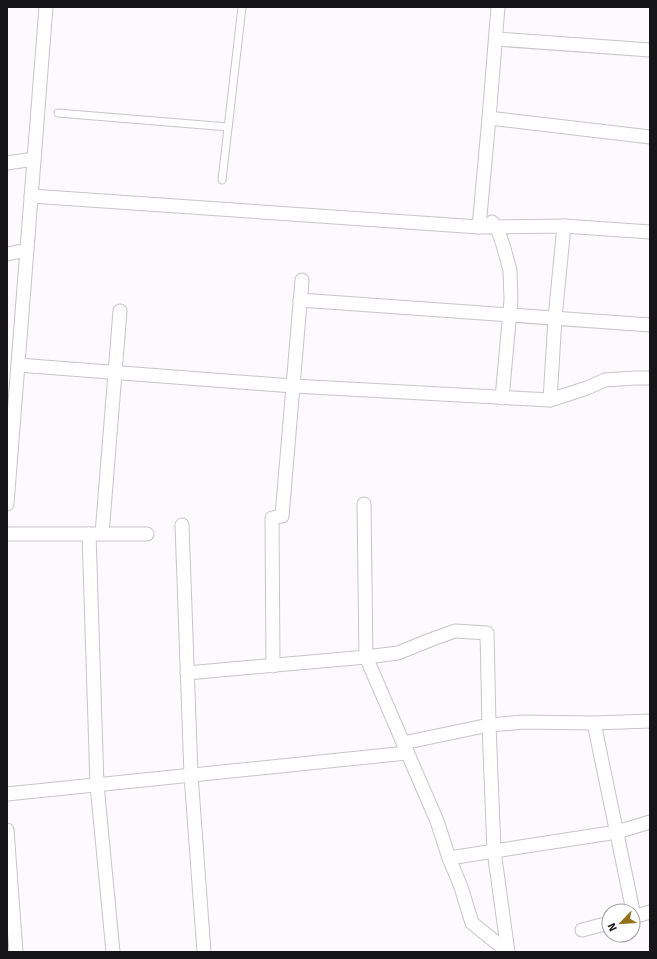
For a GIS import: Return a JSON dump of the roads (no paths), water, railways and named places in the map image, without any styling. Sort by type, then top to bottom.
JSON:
[{"type":"street","points":[[7,504],[46,7]]},
{"type":"street","points":[[479,227],[498,7]]},
{"type":"street","points":[[496,39],[650,50]]},
{"type":"street","points":[[489,118],[650,137]]},
{"type":"street","points":[[7,163],[34,160]]},
{"type":"street","points":[[31,196],[479,227],[564,226],[650,232]]},
{"type":"street","points":[[480,209],[497,227],[510,270],[511,300],[502,398]]},
{"type":"street","points":[[550,400],[555,318],[564,226]]},
{"type":"street","points":[[7,254],[27,250]]},
{"type":"street","points":[[273,666],[272,518],[282,516],[302,280]]},
{"type":"street","points":[[300,300],[650,325]]},
{"type":"street","points":[[114,952],[97,785],[95,534],[115,373],[120,311]]},
{"type":"street","points":[[18,365],[293,386],[550,400],[606,380],[650,378]]},
{"type":"street","points":[[364,504],[366,658],[437,821],[449,858],[461,887],[472,923],[508,952]]},
{"type":"street","points":[[182,525],[191,775],[204,952]]},
{"type":"street","points":[[7,534],[146,534]]},
{"type":"street","points":[[187,673],[366,658],[398,653],[455,631],[487,633],[494,851],[508,952]]},
{"type":"street","points":[[7,794],[191,775],[405,748],[489,725],[524,722],[594,723],[650,721]]},
{"type":"street","points":[[594,723],[631,903]]},
{"type":"street","points":[[449,858],[617,832],[650,822]]},
{"type":"street","points":[[7,830],[16,952]]},
{"type":"street","points":[[582,930],[601,925]]},
{"type":"lane","points":[[222,180],[242,7]]},
{"type":"lane","points":[[58,113],[228,127]]}]
